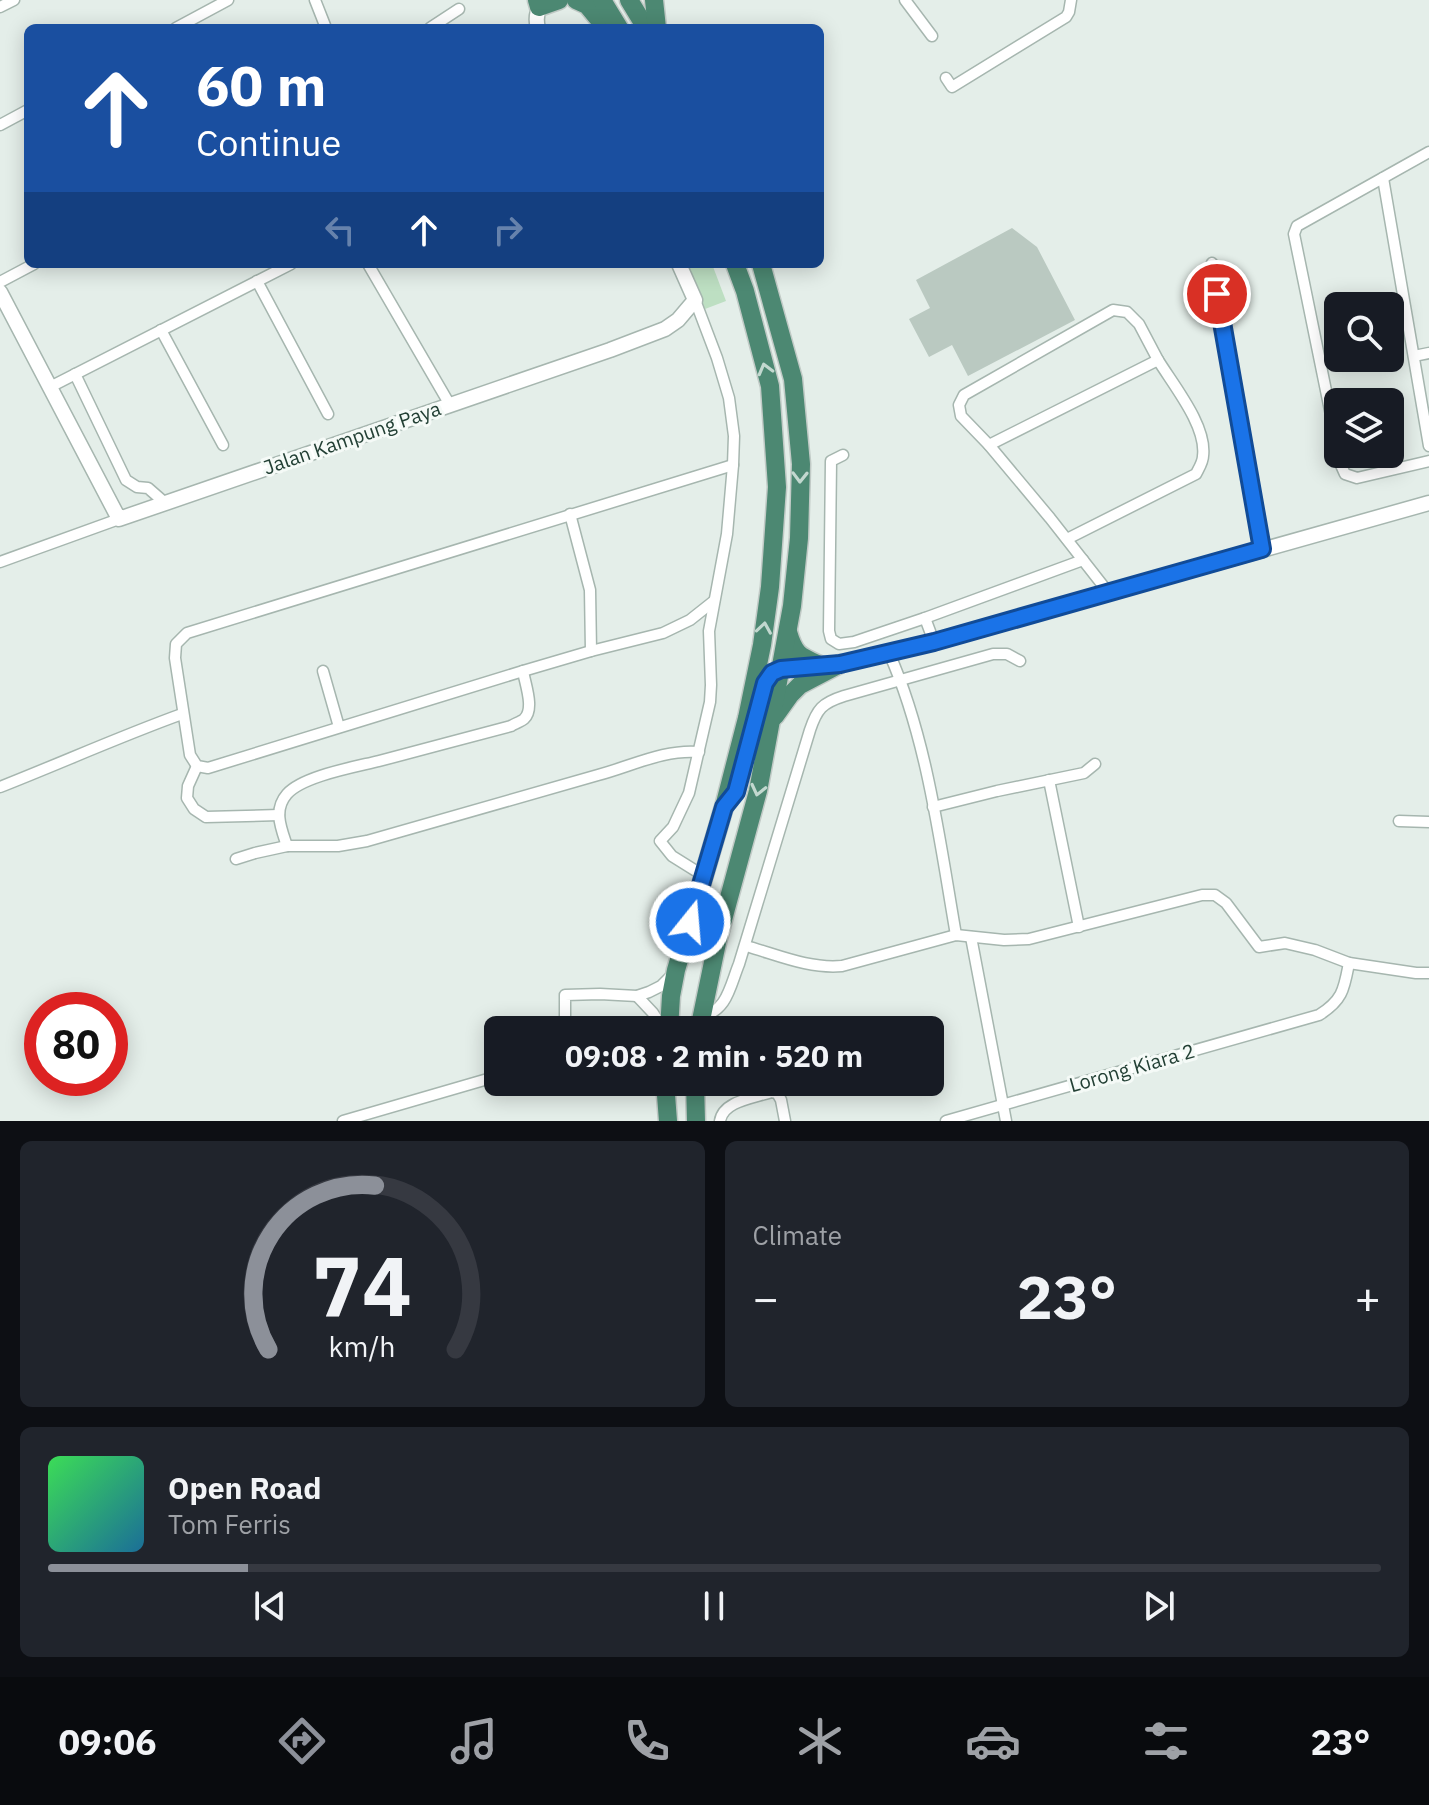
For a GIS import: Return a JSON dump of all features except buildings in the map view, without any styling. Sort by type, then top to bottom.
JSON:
[{"type":"highway","points":[[540,2],[559,0]]},
{"type":"highway","points":[[576,0],[587,5],[603,24]]},
{"type":"highway","points":[[602,0],[617,24]]},
{"type":"highway","points":[[629,0],[644,24]]},
{"type":"highway","points":[[654,0],[657,24]]},
{"type":"highway","points":[[668,1016],[676,970],[747,718],[770,587],[777,487],[770,386],[736,268]]},
{"type":"highway","points":[[701,1016],[718,938],[758,791],[788,629],[799,538],[801,464],[793,379],[762,268]]},
{"type":"highway","points":[[788,629],[792,647],[798,656],[831,665]]},
{"type":"highway","points":[[772,721],[800,685],[831,665]]},
{"type":"highway","points":[[724,807],[736,792],[765,683],[772,673],[781,669]]},
{"type":"highway","points":[[666,1096],[668,1121]]},
{"type":"highway","points":[[695,1096],[696,1121]]},
{"type":"street","points":[[0,7],[14,0]]},
{"type":"street","points":[[183,24],[228,0]]},
{"type":"street","points":[[315,0],[324,24]]},
{"type":"street","points":[[905,0],[932,36]]},
{"type":"street","points":[[946,78],[952,87],[1066,17],[1071,0]]},
{"type":"street","points":[[537,24],[540,2]]},
{"type":"street","points":[[436,24],[459,9]]},
{"type":"street","points":[[0,125],[24,112]]},
{"type":"street","points":[[1429,152],[1297,226],[1294,234],[1332,420],[1336,454],[1345,474],[1357,478],[1429,461]]},
{"type":"street","points":[[1383,178],[1429,446]]},
{"type":"street","points":[[1212,263],[1262,549]]},
{"type":"street","points":[[0,282],[26,268]]},
{"type":"street","points":[[50,387],[283,268]]},
{"type":"street","points":[[370,268],[450,405]]},
{"type":"street","points":[[681,268],[717,358],[729,398],[734,436],[727,534],[709,631],[710,702],[689,793],[673,827],[660,841],[672,856],[704,876]]},
{"type":"street","points":[[257,281],[328,414]]},
{"type":"street","points":[[0,292],[119,519]]},
{"type":"street","name":"Jalan Kampung Paya","points":[[0,562],[665,329],[678,320],[695,300]]},
{"type":"street","points":[[1067,539],[1196,474],[1204,459],[1203,438],[1188,409],[1139,324],[1127,312],[1113,310],[964,395],[959,405],[961,416],[989,445],[1108,592]]},
{"type":"street","points":[[161,330],[223,445]]},
{"type":"street","points":[[1414,356],[1429,353]]},
{"type":"street","points":[[989,445],[1158,360]]},
{"type":"street","points":[[75,374],[126,480],[137,487],[148,488],[164,502]]},
{"type":"street","points":[[843,455],[831,461],[829,631],[831,639],[839,644],[854,642],[925,618],[1083,560]]},
{"type":"street","points":[[714,601],[690,620],[663,633],[523,671],[208,768],[197,766],[190,755],[175,658],[176,644],[187,633],[733,465]]},
{"type":"street","points":[[781,669],[831,665],[934,642],[1429,503]]},
{"type":"street","points":[[570,514],[590,590],[591,651]]},
{"type":"street","points":[[925,618],[934,642]]},
{"type":"street","points":[[889,653],[901,680],[919,745],[956,935]]},
{"type":"street","points":[[709,1016],[725,999],[746,946],[814,716],[821,706],[832,699],[993,654],[1007,654],[1020,661]]},
{"type":"street","points":[[323,671],[339,727]]},
{"type":"street","points":[[287,846],[278,808],[288,793],[304,782],[523,721],[528,714],[529,702],[523,671]]},
{"type":"street","points":[[0,787],[182,714]]},
{"type":"street","points":[[236,859],[287,846],[338,846],[367,841],[614,771],[656,756],[699,752]]},
{"type":"street","points":[[933,807],[1084,773],[1095,764]]},
{"type":"street","points":[[197,766],[188,786],[187,798],[194,809],[206,817],[279,815]]},
{"type":"street","points":[[1049,780],[1079,927]]},
{"type":"street","points":[[1399,821],[1429,822]]},
{"type":"street","points":[[746,946],[807,964],[842,966],[956,935],[1029,939],[1202,895],[1215,895],[1226,903],[1259,947],[1285,943],[1349,963],[1429,973]]},
{"type":"street","points":[[971,937],[1006,1121]]},
{"type":"street","name":"Lorong Kiara 2","points":[[946,1121],[1319,1015],[1335,1005],[1349,963]]},
{"type":"street","points":[[565,1016],[565,995],[637,996],[661,986],[676,970]]},
{"type":"street","points":[[637,996],[655,1016]]},
{"type":"street","points":[[343,1121],[484,1080]]},
{"type":"street","points":[[720,1121],[721,1113],[727,1107],[771,1092],[777,1093],[781,1100],[785,1121]]},
{"type":"green space","points":[[688,268],[714,268],[726,301],[705,309]]},
{"type":"route","points":[[690,922],[724,807],[736,792],[765,683],[772,673],[781,669],[840,664],[934,642],[1262,549],[1217,294]]}]
